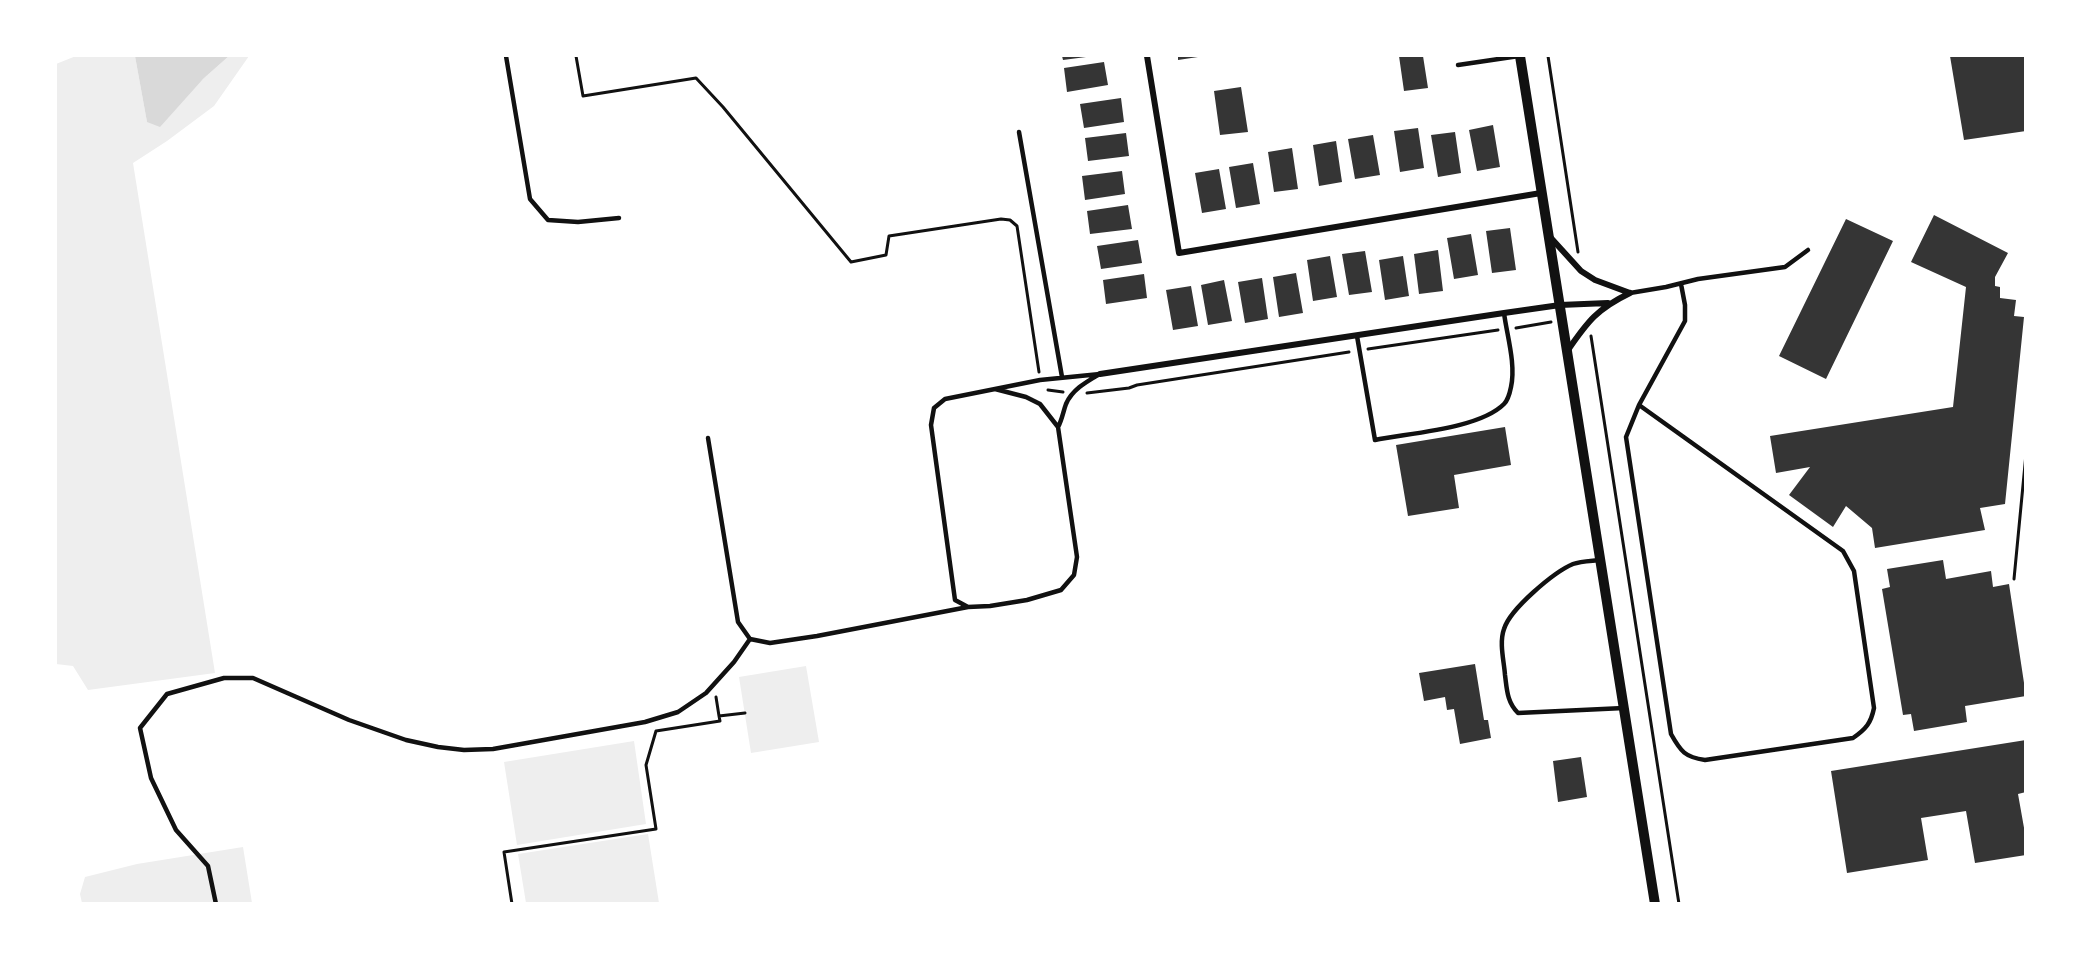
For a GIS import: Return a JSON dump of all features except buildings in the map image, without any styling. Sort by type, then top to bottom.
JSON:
[{"type":"street","points":[[1147,56],[1179,253],[1541,193]]},
{"type":"street","points":[[1519,56],[1655,903]]},
{"type":"street","points":[[1548,235],[1581,271],[1594,280],[1629,292]]},
{"type":"street","points":[[1567,351],[1589,321],[1608,303],[1629,292]]},
{"type":"street","points":[[1100,374],[1560,305],[1608,303]]},
{"type":"lane","points":[[506,56],[530,199],[548,220],[578,222],[619,218]]},
{"type":"lane","points":[[1458,65],[1519,56]]},
{"type":"lane","points":[[1019,132],[1062,377]]},
{"type":"lane","points":[[1629,292],[1698,279],[1785,267],[1808,250]]},
{"type":"lane","points":[[1639,405],[1843,550],[1854,571],[1874,708],[1872,720],[1866,730],[1852,738],[1705,760],[1690,758],[1679,748],[1671,734],[1626,437],[1639,405],[1685,321],[1681,284]]},
{"type":"lane","points":[[1357,336],[1375,440],[1473,422],[1506,403],[1512,385],[1511,358],[1504,313]]},
{"type":"lane","points":[[968,607],[955,600],[931,425],[934,408],[945,399],[1062,377],[1100,374]]},
{"type":"lane","points":[[708,438],[738,622],[750,639],[770,643],[817,636],[968,607],[1027,600],[1061,590],[1074,575],[1077,557],[1058,427],[1066,403],[1073,394],[1086,382],[1100,374]]},
{"type":"lane","points":[[995,389],[1026,397],[1040,404],[1058,427]]},
{"type":"lane","points":[[1601,560],[1575,563],[1557,572],[1535,591],[1504,628],[1502,644],[1508,696],[1511,706],[1518,713],[1624,708]]},
{"type":"lane","points":[[216,903],[208,866],[176,830],[151,778],[140,728],[167,694],[224,678],[253,678],[320,709],[385,733],[438,747],[464,750],[493,749],[645,722],[678,712],[706,693],[734,662],[750,639]]},
{"type":"path","points":[[1548,56],[1581,271]]},
{"type":"path","points":[[1589,321],[1679,903]]},
{"type":"path","points":[[2014,579],[2025,454]]},
{"type":"path","points":[[512,903],[504,852],[656,829],[646,765],[656,731],[720,721],[714,684]]},
{"type":"path","points":[[719,716],[745,713]]},
{"type":"shaded area","points":[[76,56],[135,56],[147,122],[229,56],[249,56],[214,106],[133,163],[215,673],[88,690],[73,666],[56,664],[56,64]]},
{"type":"shaded area","points":[[135,56],[229,56],[203,79],[160,127],[147,122]]},
{"type":"shaded area","points":[[806,666],[819,742],[751,753],[739,677]]},
{"type":"shaded area","points":[[634,741],[646,824],[517,845],[504,762]]},
{"type":"shaded area","points":[[648,834],[659,903],[526,903],[518,854]]},
{"type":"shaded area","points":[[243,847],[252,903],[82,903],[80,894],[85,877],[137,864]]}]
